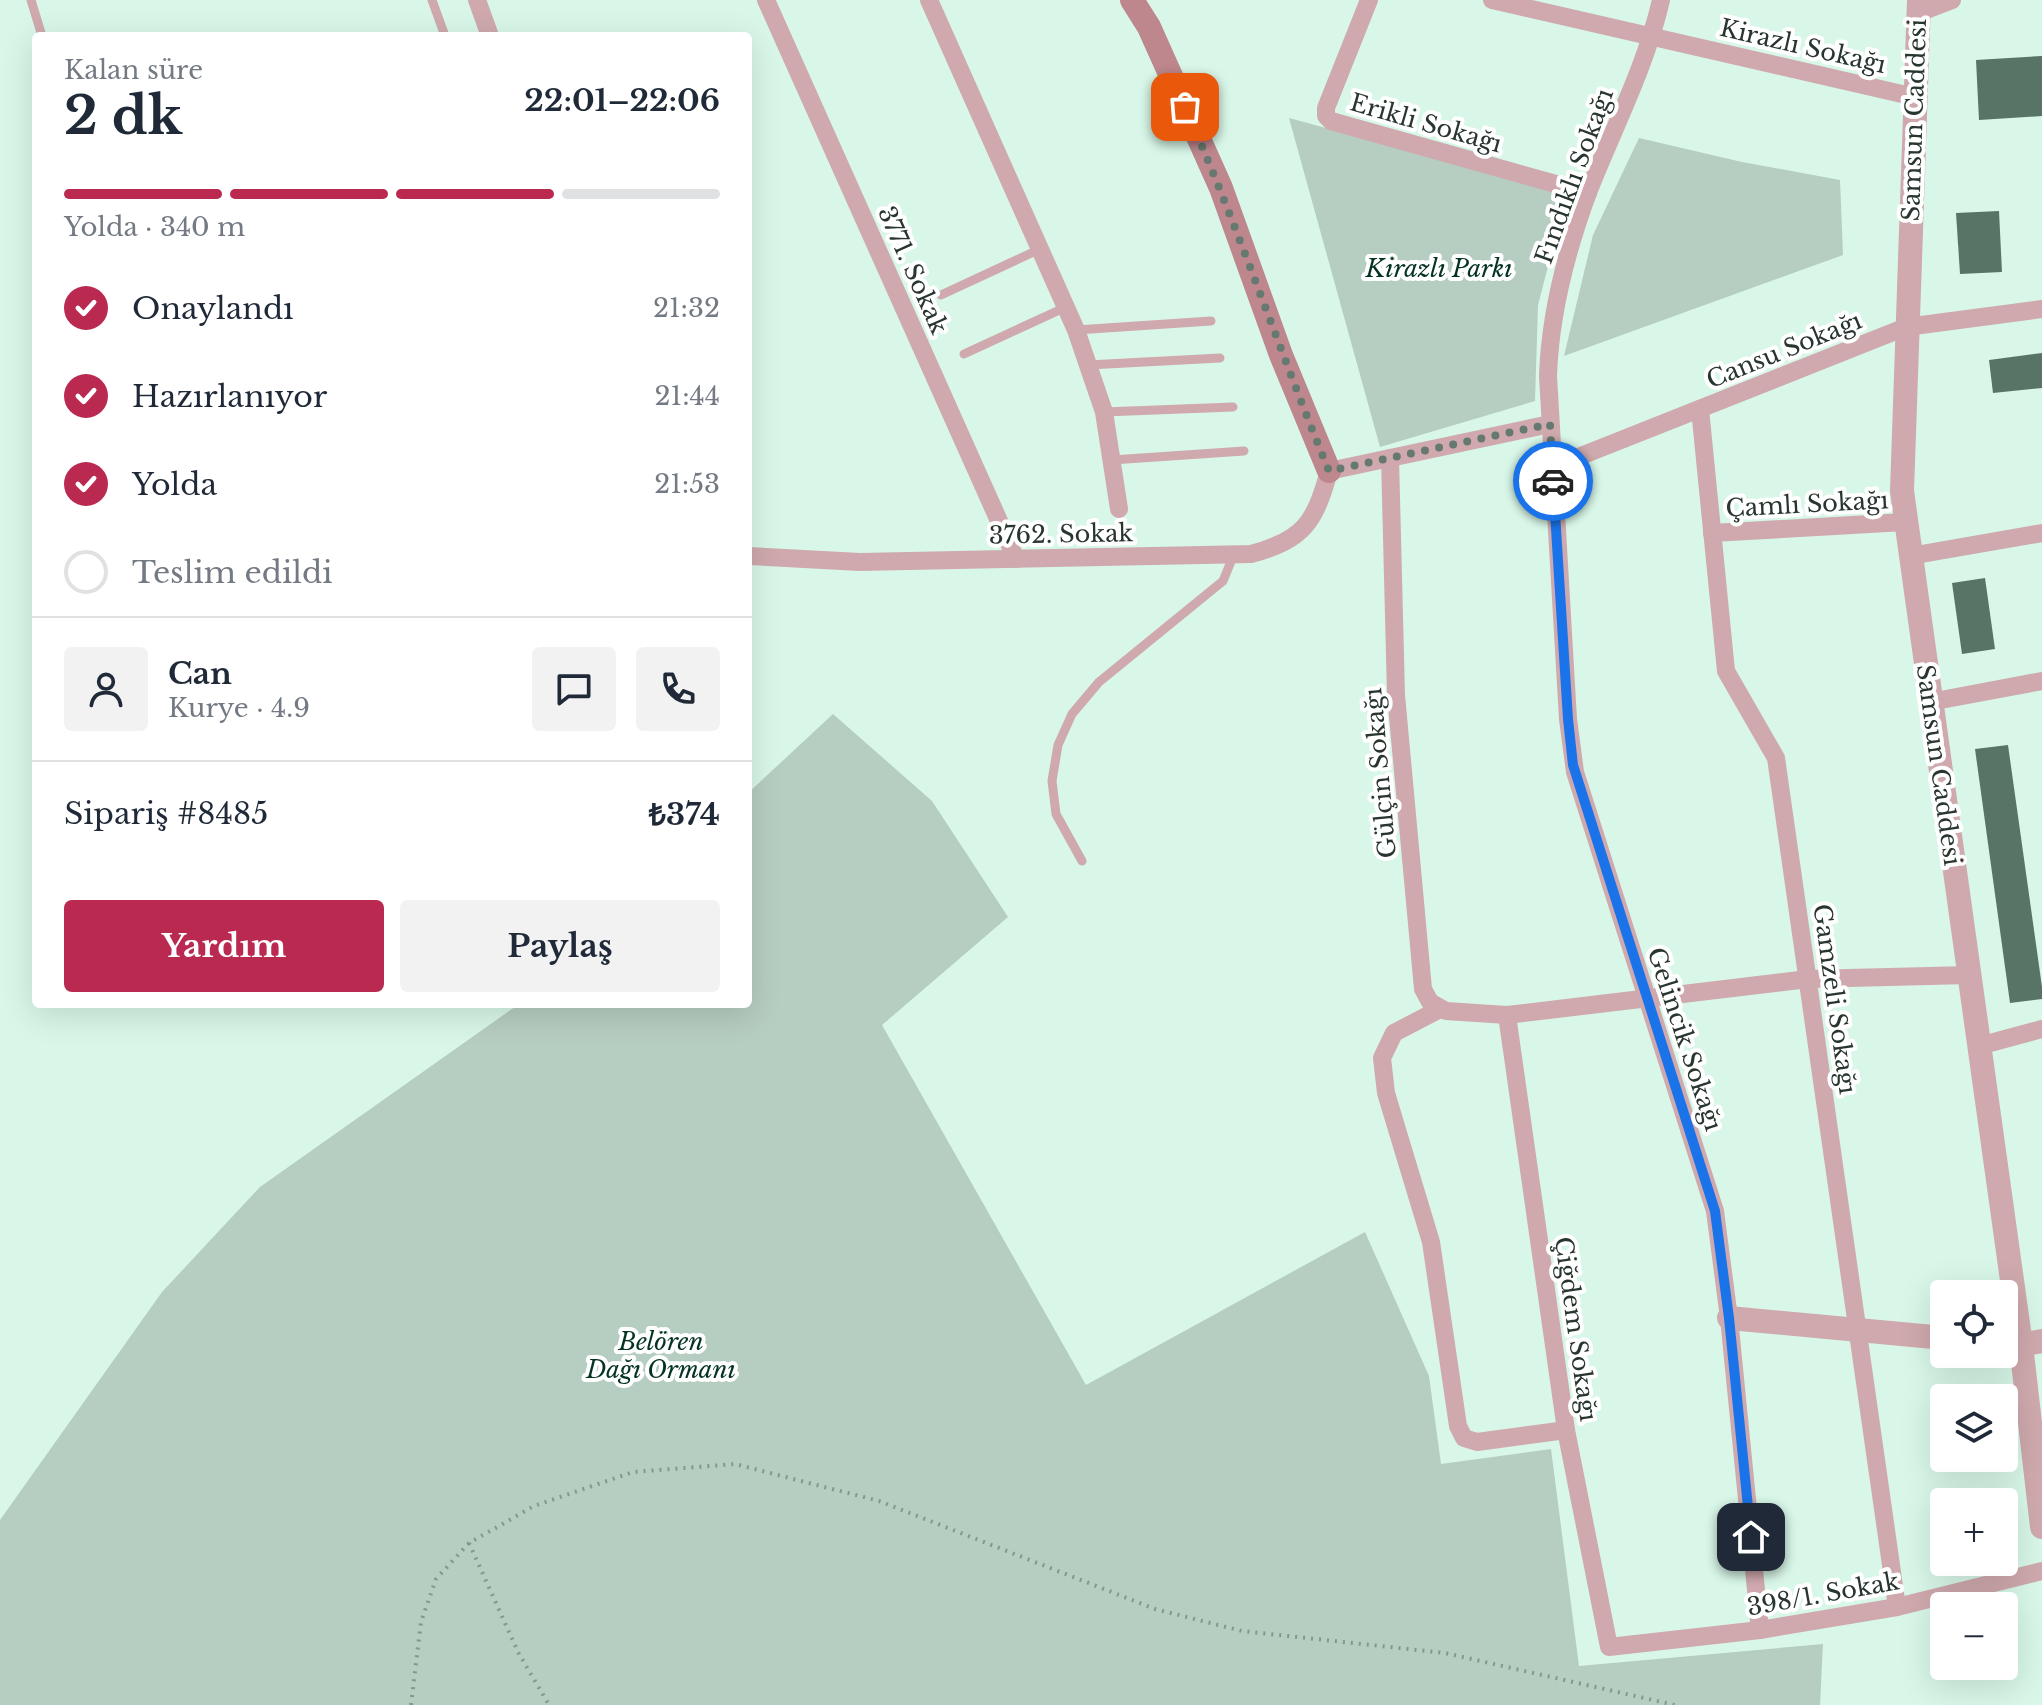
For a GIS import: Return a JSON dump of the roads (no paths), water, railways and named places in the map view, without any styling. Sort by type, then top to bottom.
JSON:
[{"type":"main road","points":[[1132,0],[1149,27],[1221,188],[1281,355],[1329,471]]},
{"type":"street","points":[[477,0],[489,32]]},
{"type":"street","name":"3771. Sokak","points":[[766,0],[1016,559]]},
{"type":"street","points":[[929,0],[1076,330],[1104,412],[1119,509]]},
{"type":"street","name":"Erikli Sokağı","points":[[1369,0],[1326,108],[1326,116],[1331,121],[1588,193]]},
{"type":"street","name":"Kirazlı Sokağı","points":[[1492,0],[1915,97]]},
{"type":"street","name":"Fındıklı Sokağı","points":[[1553,467],[1548,376],[1553,319],[1588,193],[1653,36],[1661,0]]},
{"type":"street","points":[[1918,6],[1952,0]]},
{"type":"street","name":"Samsun Caddesi","points":[[1918,6],[1901,463],[1905,522],[2022,1343],[2042,1527]]},
{"type":"street","name":"Cansu Sokağı","points":[[1553,467],[1906,327],[2042,309]]},
{"type":"street","name":"Gamzeli Sokağı","points":[[1700,409],[1726,671],[1776,758],[1897,1607]]},
{"type":"street","points":[[1329,471],[1550,424]]},
{"type":"street","name":"Gülçin Sokağı","points":[[1390,458],[1396,695],[1423,989],[1430,1002],[1440,1009]]},
{"type":"street","name":"Gelincik Sokağı","points":[[1553,467],[1573,765],[1715,1211],[1729,1318],[1760,1630]]},
{"type":"street","name":"3762. Sokak","points":[[752,556],[860,562],[1251,554],[1281,546],[1304,530],[1319,505],[1329,471]]},
{"type":"street","name":"Çamlı Sokağı","points":[[1712,533],[1905,522]]},
{"type":"street","points":[[1910,556],[2042,533]]},
{"type":"street","points":[[1930,702],[2042,681]]},
{"type":"street","points":[[1566,1430],[1477,1442],[1464,1438],[1458,1426],[1431,1242],[1386,1093],[1382,1058],[1394,1033],[1440,1009],[1454,1013],[1507,1015],[1808,979],[1969,975]]},
{"type":"street","name":"Çiğdem Sokağı","points":[[1507,1015],[1566,1430],[1609,1647]]},
{"type":"street","points":[[1979,1046],[2042,1029]]},
{"type":"street","points":[[1729,1318],[1930,1337]]},
{"type":"street","name":"398/1. Sokak","points":[[1609,1647],[1760,1630],[1897,1607],[2042,1571]]},
{"type":"lane","points":[[31,0],[41,32]]},
{"type":"lane","points":[[432,0],[444,32]]},
{"type":"lane","points":[[941,295],[1040,248]]},
{"type":"lane","points":[[964,354],[1066,307]]},
{"type":"lane","points":[[1076,330],[1211,321]]},
{"type":"lane","points":[[1088,365],[1220,358]]},
{"type":"lane","points":[[1104,412],[1233,407]]},
{"type":"lane","points":[[1112,460],[1244,451]]},
{"type":"lane","points":[[1082,861],[1056,814],[1052,781],[1058,745],[1072,714],[1099,682],[1223,581],[1234,554]]},
{"type":"park label","name":"Kirazlı Parkı","points":[[1439,268]]},
{"type":"park label","name":"Belören Dağı Ormanı","points":[[661,1355]]}]
